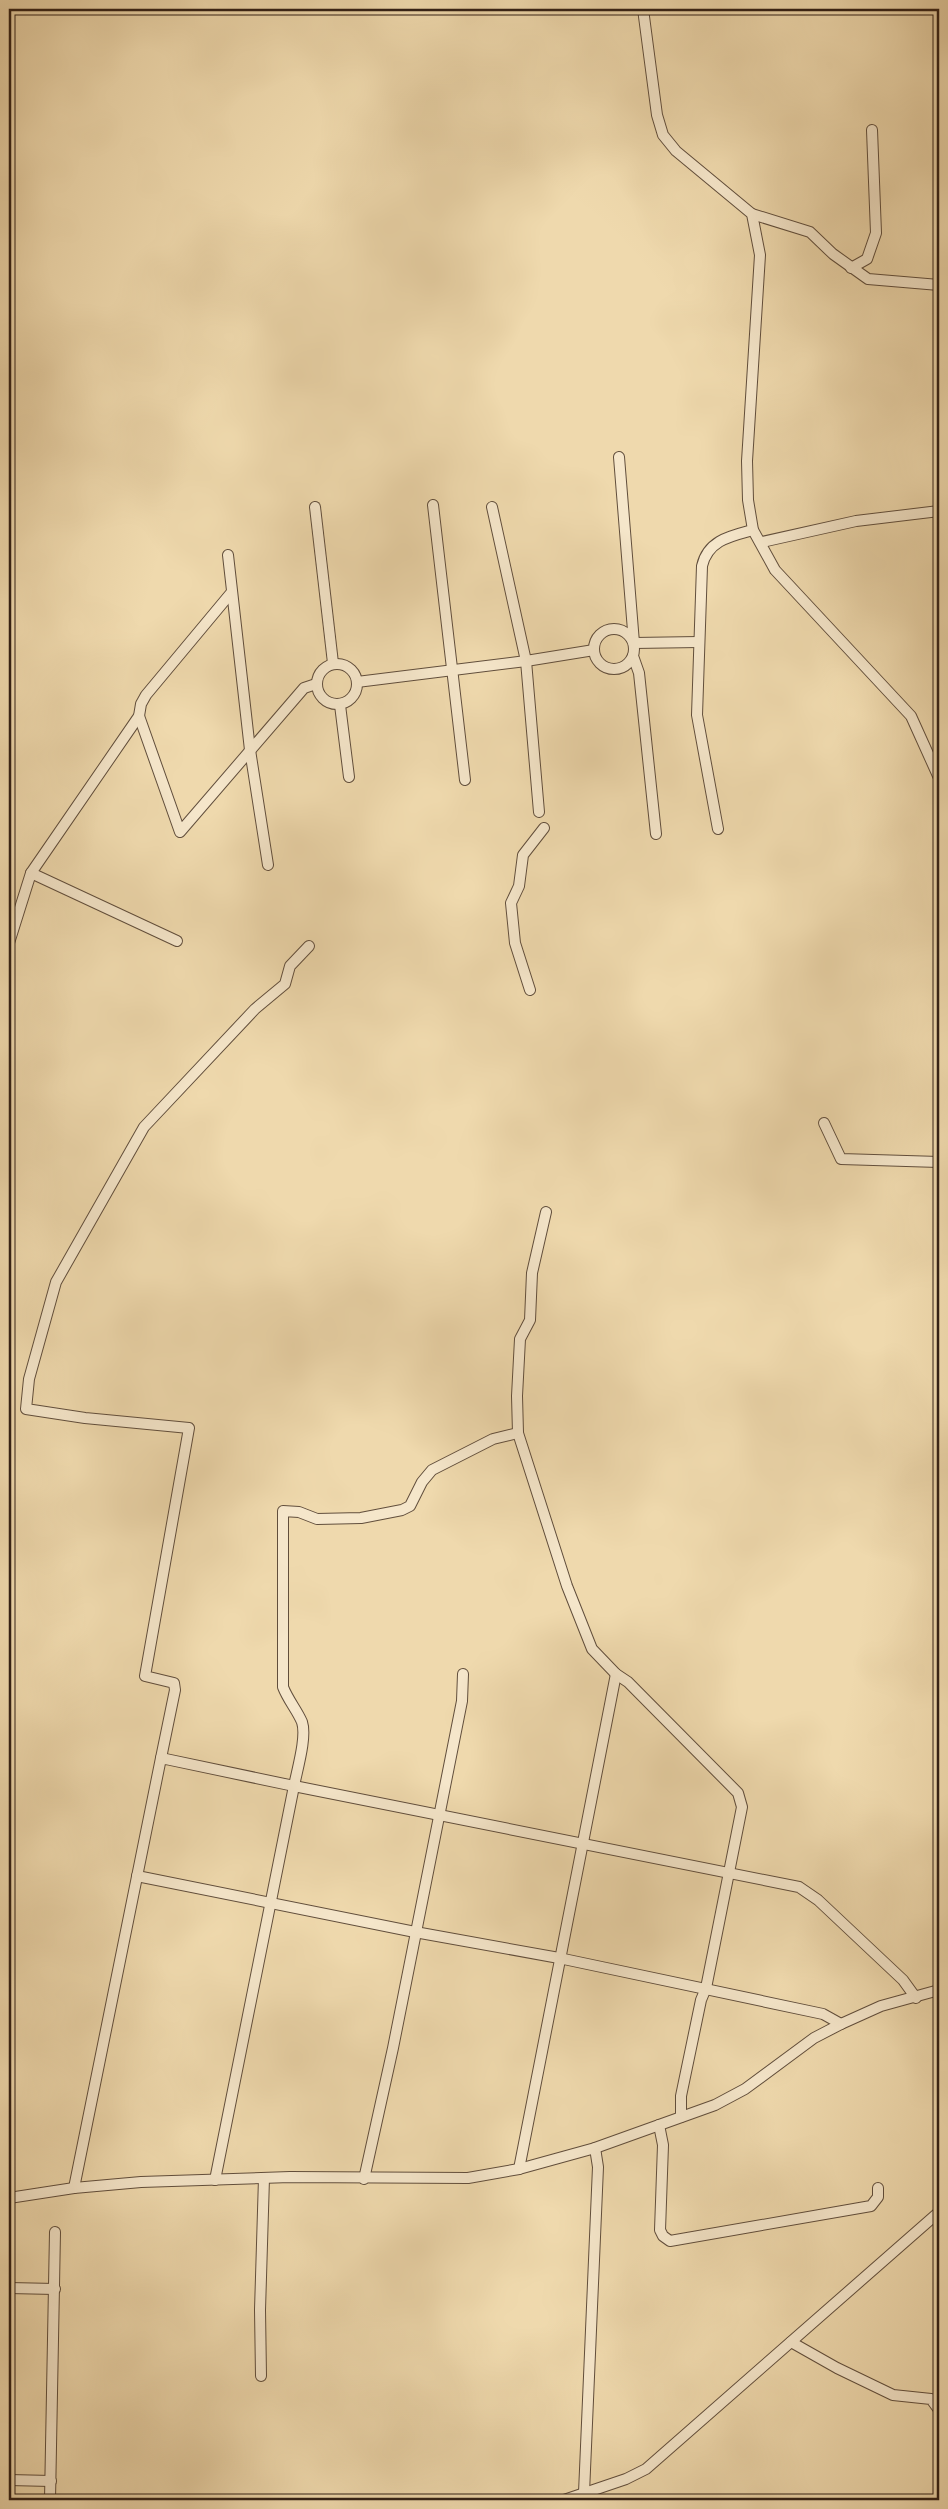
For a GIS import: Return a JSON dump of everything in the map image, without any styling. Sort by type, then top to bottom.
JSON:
[{"type":"street","points":[[643,9],[657,115],[663,135],[676,150],[752,214],[810,232],[851,268],[868,279],[939,285]]},
{"type":"street","points":[[851,268],[867,259],[876,233],[872,130]]},
{"type":"street","points":[[752,214],[760,255],[747,461],[748,500],[753,530],[762,542],[775,570],[911,716],[939,778]]},
{"type":"street","points":[[619,457],[634,643],[633,656],[639,673],[656,834]]},
{"type":"street","points":[[433,505],[466,780]]},
{"type":"street","points":[[315,507],[333,664]]},
{"type":"street","points":[[492,507],[526,662],[539,812]]},
{"type":"street","points":[[762,542],[856,521],[939,511]]},
{"type":"street","points":[[718,829],[697,715],[702,566],[704,555],[712,546],[727,537],[753,530]]},
{"type":"street","points":[[228,555],[250,750],[268,865]]},
{"type":"street","points":[[231,593],[146,695],[141,704],[140,716],[180,832],[304,688],[316,684]]},
{"type":"street","points":[[633,656],[624,667],[610,669],[598,662],[594,650],[597,637],[607,629],[620,629],[631,637],[634,643]]},
{"type":"street","points":[[634,643],[699,642]]},
{"type":"street","points":[[357,682],[526,662],[594,650]]},
{"type":"street","points":[[333,664],[349,667],[357,682],[356,691],[352,697],[340,705],[321,697],[316,684],[320,672],[333,664]]},
{"type":"street","points":[[340,705],[349,777]]},
{"type":"street","points":[[9,943],[30,873],[140,716]]},
{"type":"street","points":[[530,990],[515,943],[511,903],[519,886],[523,855],[544,828]]},
{"type":"street","points":[[30,873],[177,941]]},
{"type":"street","points":[[74,2188],[175,1690],[174,1683],[145,1676],[189,1428],[86,1418],[26,1409],[29,1380],[56,1282],[144,1127],[255,1009],[285,984],[290,966],[309,946]]},
{"type":"street","points":[[824,1123],[841,1159],[939,1162]]},
{"type":"street","points":[[546,1212],[532,1273],[530,1320],[520,1340],[516,1396],[518,1433],[567,1586],[592,1649],[616,1674],[628,1682],[738,1793],[742,1807],[706,1988],[701,2000],[681,2096],[681,2117]]},
{"type":"street","points":[[215,2180],[303,1736],[302,1723],[288,1700],[283,1687],[283,1511],[299,1512],[316,1519],[361,1518],[402,1510],[410,1506],[422,1482],[432,1470],[493,1439],[518,1433]]},
{"type":"street","points":[[364,2178],[462,1701],[463,1674]]},
{"type":"street","points":[[519,2169],[616,1674]]},
{"type":"street","points":[[161,1758],[799,1887],[818,1900],[903,1980],[916,1998]]},
{"type":"street","points":[[137,1876],[706,1988],[823,2014],[841,2024]]},
{"type":"street","points":[[9,2198],[74,2188],[264,2178],[468,2178],[519,2169],[595,2148],[715,2105],[745,2089],[814,2038],[841,2024],[882,2006],[939,1990]]},
{"type":"street","points":[[659,2125],[663,2145],[660,2230],[663,2236],[670,2241],[871,2206],[878,2197],[878,2188]]},
{"type":"street","points":[[584,2493],[598,2167],[595,2148]]},
{"type":"street","points":[[261,2376],[260,2310],[264,2178]]},
{"type":"street","points":[[564,2500],[626,2479],[646,2469],[939,2212]]},
{"type":"street","points":[[50,2500],[55,2232]]},
{"type":"street","points":[[9,2288],[55,2289]]},
{"type":"street","points":[[791,2342],[837,2368],[893,2395],[931,2399],[939,2410]]},
{"type":"street","points":[[9,2480],[51,2482]]}]
